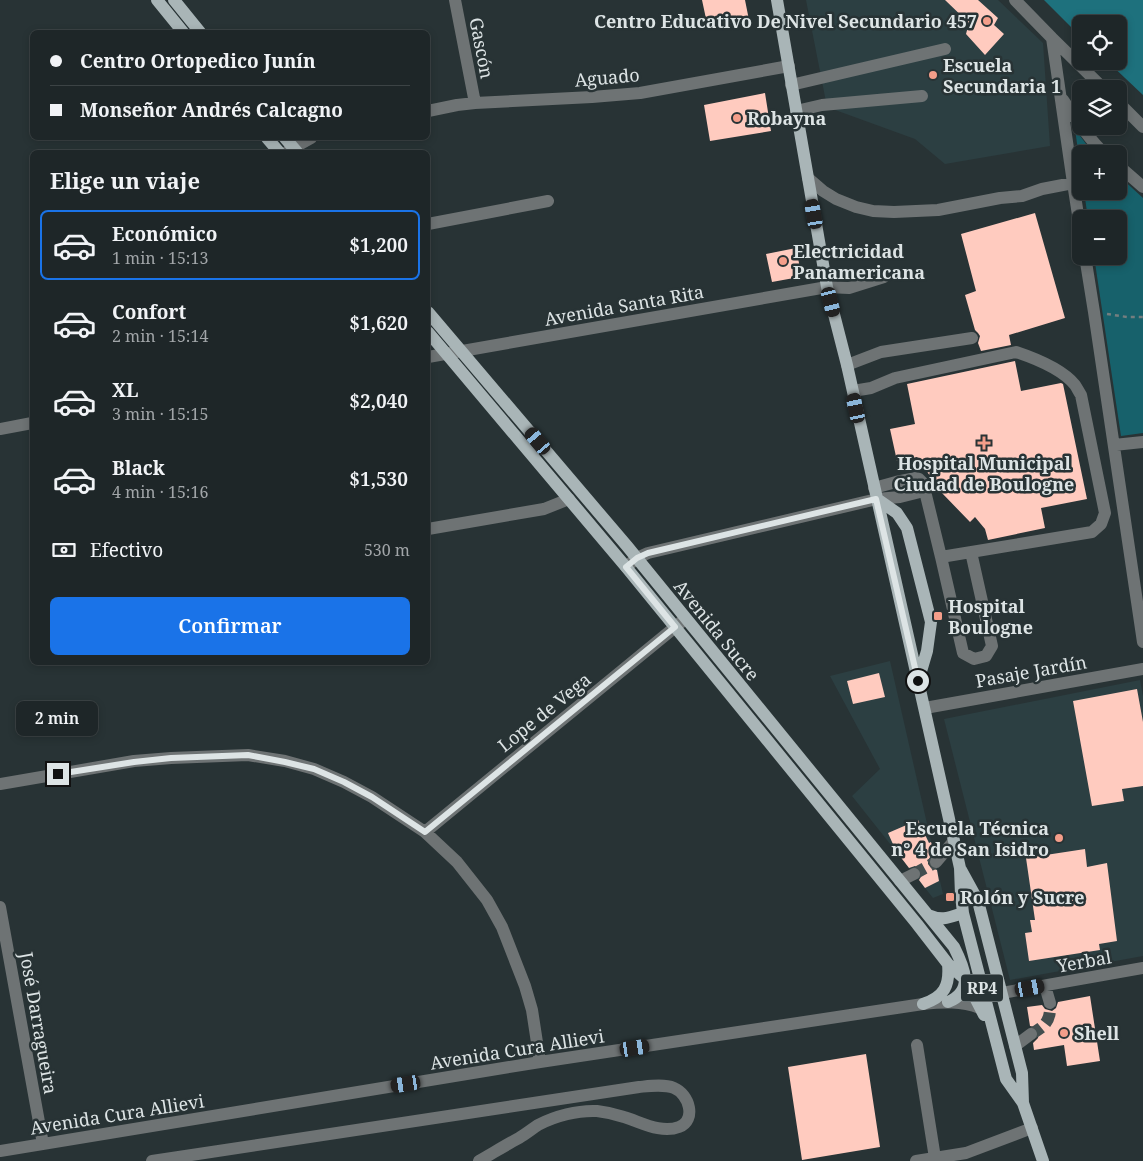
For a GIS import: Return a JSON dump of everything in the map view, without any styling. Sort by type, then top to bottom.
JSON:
[{"type":"main road","points":[[157,0],[181,30]]},
{"type":"main road","points":[[174,0],[198,30]]},
{"type":"main road","name":"RP4","points":[[777,0],[827,287],[853,391],[960,868],[963,913],[1006,1079],[1023,1103],[1043,1161]]},
{"type":"main road","points":[[269,140],[277,150]]},
{"type":"main road","name":"Avenida Sucre","points":[[430,314],[637,558],[954,947],[966,980],[993,1031]]},
{"type":"main road","name":"Avenida Sucre","points":[[430,334],[626,567],[948,964],[966,980]]},
{"type":"main road","points":[[875,493],[897,513],[907,528],[931,622],[928,651],[918,681]]},
{"type":"main road","name":"RP4","points":[[960,868],[978,901],[1022,1073],[1023,1103]]},
{"type":"main road","points":[[928,915],[936,918],[946,918],[963,913]]},
{"type":"main road","points":[[923,1004],[941,994],[946,986],[949,976],[948,964]]},
{"type":"main road","points":[[948,1002],[961,994],[966,980]]},
{"type":"street","name":"Gascón","points":[[455,0],[475,103]]},
{"type":"street","points":[[1015,0],[1095,80]]},
{"type":"street","points":[[1052,38],[1072,176]]},
{"type":"street","points":[[791,85],[945,49]]},
{"type":"street","name":"Aguado","points":[[430,112],[475,103],[640,93],[789,66]]},
{"type":"street","points":[[796,111],[822,105],[922,96]]},
{"type":"street","points":[[1061,98],[1082,129],[1096,145]]},
{"type":"street","points":[[1127,111],[1143,127]]},
{"type":"street","points":[[294,150],[308,140]]},
{"type":"street","points":[[1127,173],[1143,187]]},
{"type":"street","points":[[808,178],[823,191],[843,202],[873,211],[894,212],[938,210],[1000,198],[1022,196],[1042,189],[1072,183]]},
{"type":"street","points":[[430,224],[548,201]]},
{"type":"street","points":[[1086,265],[1114,445],[1138,575],[1143,642]]},
{"type":"street","name":"Avenida Santa Rita","points":[[430,357],[827,287],[849,288],[884,277]]},
{"type":"street","points":[[847,365],[881,352],[972,338]]},
{"type":"street","points":[[853,391],[871,388],[895,378],[1016,352],[1034,358],[1063,374],[1074,384],[1081,395],[1105,513],[1101,524],[1092,532],[941,557]]},
{"type":"street","points":[[0,429],[30,423]]},
{"type":"street","points":[[1114,445],[1143,442]]},
{"type":"street","points":[[626,567],[637,558],[648,553],[875,493],[896,482],[916,478],[923,483],[963,653],[974,659],[986,656],[992,646],[971,552]]},
{"type":"street","points":[[875,493],[900,497],[924,491]]},
{"type":"street","points":[[430,529],[544,509],[569,499]]},
{"type":"street","name":"Lope de Vega","points":[[425,832],[685,619]]},
{"type":"street","name":"Pasaje Jardín","points":[[924,708],[1143,669]]},
{"type":"street","points":[[0,784],[134,762],[171,758],[248,755],[314,769],[344,782],[372,797],[425,832],[457,862],[487,900],[502,927],[525,986],[532,1010],[540,1062]]},
{"type":"street","points":[[936,862],[954,841]]},
{"type":"street","points":[[900,881],[914,874]]},
{"type":"street","name":"José Darragueira","points":[[0,908],[43,1144]]},
{"type":"street","name":"Yerbal","points":[[1002,993],[1143,968]]},
{"type":"street","points":[[1045,986],[1050,1003]]},
{"type":"street","name":"Avenida Cura Allievi","points":[[0,1151],[540,1062],[923,1004],[948,1002],[969,1004],[980,1008]]},
{"type":"street","points":[[1015,1046],[1031,1034]]},
{"type":"street","points":[[918,1046],[935,1158]]},
{"type":"street","points":[[152,1161],[178,1159],[640,1087],[658,1086],[674,1088],[684,1096],[690,1107],[688,1118],[682,1126],[671,1130],[662,1129],[622,1116],[598,1112],[570,1114],[540,1125],[486,1159]]},
{"type":"street","points":[[916,1161],[950,1158],[1032,1128]]},
{"type":"path","points":[[1094,312],[1127,317],[1143,317]]},
{"type":"shaded area","name":"Escuela Secundaria 1","points":[[806,0],[998,0],[1043,43],[1050,146],[945,164],[915,139],[827,107]]},
{"type":"shaded area","points":[[1044,0],[1143,0],[1143,95],[1117,70],[1127,70],[1127,15],[1072,15],[1072,28]]},
{"type":"shaded area","points":[[1076,135],[1079,135],[1087,145],[1077,145]]},
{"type":"shaded area","points":[[1127,183],[1143,198],[1143,433],[1121,436],[1095,265],[1127,265],[1127,210],[1087,210],[1085,200],[1127,200]]},
{"type":"shaded area","points":[[890,661],[943,894],[933,898],[852,796],[880,769],[830,676]]},
{"type":"shaded area","name":"Escuela Técnica n° 4 de San Isidro","points":[[1140,680],[1143,696],[1143,956],[1010,980],[944,719]]},
{"type":"building","points":[[702,0],[745,0],[749,20],[708,28]]},
{"type":"building","points":[[945,0],[978,0],[998,18],[994,25],[1004,34],[985,55],[966,34],[969,23]]},
{"type":"building","name":"Robayna","points":[[765,93],[771,131],[710,141],[704,105]]},
{"type":"building","points":[[1035,213],[1065,318],[1009,335],[1011,345],[981,351],[978,343],[980,336],[975,330],[965,295],[976,291],[961,234]]},
{"type":"building","name":"Electricidad Panamericana","points":[[796,248],[800,268],[794,278],[772,282],[766,254]]},
{"type":"building","name":"Hospital Municipal Ciudad de Boulogne","points":[[1015,361],[1021,391],[1063,384],[1087,499],[1041,508],[1045,528],[988,540],[985,529],[975,517],[970,522],[941,492],[917,457],[897,461],[890,429],[915,424],[907,384]]},
{"type":"building","points":[[879,673],[885,697],[853,704],[847,681]]},
{"type":"building","points":[[1137,689],[1143,722],[1143,786],[1122,789],[1124,801],[1092,806],[1073,701]]},
{"type":"building","points":[[918,820],[929,843],[931,842],[934,852],[928,860],[928,864],[931,868],[937,870],[939,881],[925,888],[919,880],[922,875],[921,870],[915,866],[909,868],[896,851],[888,833]]},
{"type":"building","points":[[1085,849],[1087,867],[1107,863],[1117,941],[1099,944],[1100,950],[1029,961],[1025,933],[1032,932],[1030,920],[1035,920],[1026,858]]},
{"type":"building","points":[[1090,996],[1100,1061],[1067,1066],[1064,1045],[1034,1050],[1033,1043],[1038,1038],[1039,1033],[1035,1027],[1030,1026],[1027,1007],[1042,1005],[1045,1009],[1052,1011],[1056,1008],[1058,1002]]},
{"type":"building","points":[[866,1054],[880,1147],[802,1160],[788,1067]]},
{"type":"tunnel","points":[[914,874],[936,862]]},
{"type":"tunnel","points":[[1031,1034],[1046,1022],[1050,1014],[1050,1003]]},
{"type":"place","name":"Centro Educativo De Nivel Secundario 457","points":[[987,21]]},
{"type":"place","name":"Escuela Secundaria 1","points":[[933,75]]},
{"type":"place","name":"Robayna","points":[[737,118]]},
{"type":"place","name":"Electricidad Panamericana","points":[[783,261]]},
{"type":"place","name":"Hospital Municipal Ciudad de Boulogne","points":[[984,443]]},
{"type":"place","name":"Hospital Boulogne","points":[[938,616]]},
{"type":"place","name":"Escuela Técnica n° 4 de San Isidro","points":[[1059,838]]},
{"type":"place","name":"Rolón y Sucre","points":[[950,897]]},
{"type":"place","name":"Shell","points":[[1064,1033]]},
{"type":"route","points":[[58,774],[171,758],[248,755],[314,769],[344,782],[372,797],[425,832],[675,627],[626,567],[637,558],[648,553],[876,499],[918,681]]}]
